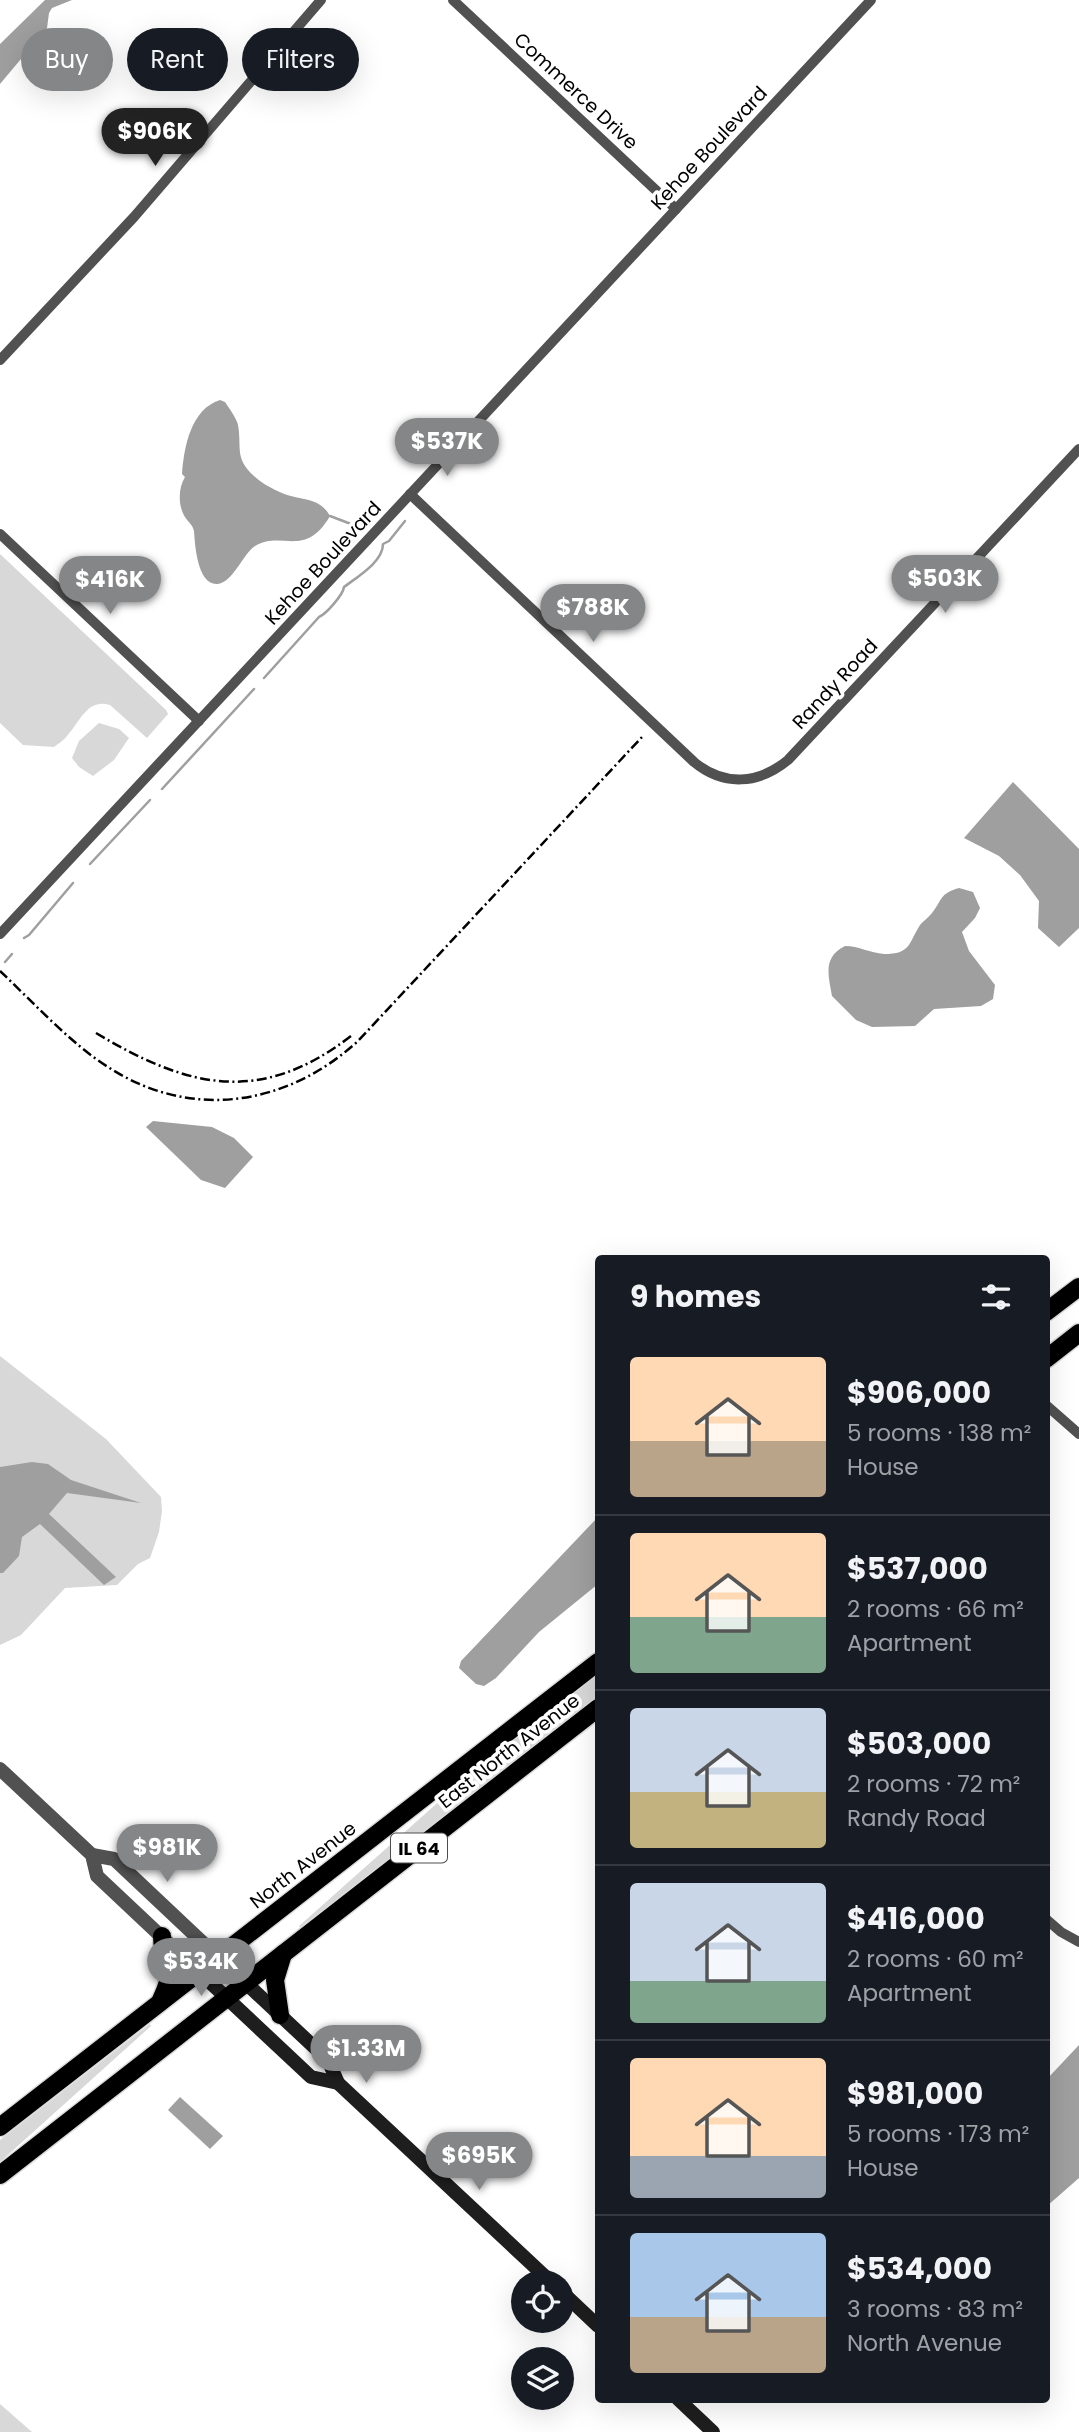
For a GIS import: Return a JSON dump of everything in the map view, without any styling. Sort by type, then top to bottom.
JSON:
[{"type":"main road","points":[[1050,1309],[1079,1287]]},
{"type":"main road","points":[[1050,1356],[1079,1333]]},
{"type":"main road","name":"North Avenue","points":[[0,2127],[595,1664]]},
{"type":"main road","name":"East North Avenue","points":[[246,1983],[595,1710]]},
{"type":"main road","points":[[160,2002],[170,1970],[162,1947],[162,1936]]},
{"type":"main road","points":[[280,2015],[275,1980],[283,1954]]},
{"type":"main road","points":[[218,1957],[328,2060],[338,2083],[538,2270]]},
{"type":"main road","points":[[199,1972],[311,2077],[338,2083]]},
{"type":"main road","name":"IL 64","points":[[0,2175],[246,1983]]},
{"type":"main road","points":[[574,2303],[595,2323]]},
{"type":"main road","points":[[681,2403],[699,2425],[713,2432]]},
{"type":"street","points":[[0,360],[134,217],[321,0]]},
{"type":"street","name":"Commerce Drive","points":[[453,0],[677,209]]},
{"type":"street","name":"Kehoe Boulevard","points":[[0,934],[871,0]]},
{"type":"street","name":"Randy Road","points":[[410,494],[703,769],[733,781],[766,774],[788,760],[1079,449]]},
{"type":"street","points":[[0,534],[199,721]]},
{"type":"street","points":[[1050,1409],[1079,1434]]},
{"type":"street","points":[[0,1769],[92,1855],[114,1859],[218,1957]]},
{"type":"street","points":[[92,1855],[97,1876],[199,1972]]},
{"type":"street","points":[[1050,1922],[1079,1942]]},
{"type":"shaded area","points":[[45,0],[72,0],[52,8],[47,28],[21,28],[21,59],[0,84],[0,44]]},
{"type":"shaded area","points":[[220,400],[225,402],[237,423],[241,458],[248,470],[275,490],[315,502],[330,516],[312,537],[265,542],[255,546],[233,573],[218,584],[211,583],[201,572],[193,529],[183,513],[180,497],[185,477],[182,474],[185,452],[191,430],[202,412]]},
{"type":"shaded area","points":[[0,554],[166,710],[168,714],[147,738],[110,705],[102,704],[90,708],[54,747],[23,745],[0,723]]},
{"type":"shaded area","points":[[99,723],[119,729],[129,738],[114,760],[93,776],[79,767],[72,758],[79,741]]},
{"type":"shaded area","points":[[1013,782],[1079,849],[1079,928],[1059,947],[1038,928],[1039,901],[1020,875],[999,856],[964,838]]},
{"type":"shaded area","points":[[959,888],[973,892],[980,908],[962,932],[969,951],[995,985],[993,999],[981,1006],[934,1009],[915,1026],[872,1027],[856,1020],[832,996],[829,967],[833,955],[845,946],[884,954],[904,950],[942,897]]},
{"type":"shaded area","points":[[153,1121],[212,1127],[234,1138],[253,1157],[225,1188],[201,1180],[146,1127]]},
{"type":"shaded area","points":[[0,1356],[106,1439],[161,1497],[162,1511],[159,1532],[150,1558],[138,1564],[117,1585],[65,1588],[21,1635],[0,1645]]},
{"type":"shaded area","points":[[32,1462],[48,1464],[71,1480],[141,1503],[67,1493],[49,1514],[116,1577],[104,1585],[40,1524],[22,1537],[19,1556],[0,1573],[0,1467]]},
{"type":"shaded area","points":[[595,1520],[595,1586],[539,1632],[496,1678],[484,1686],[476,1684],[459,1668],[461,1661]]},
{"type":"shaded area","points":[[595,1675],[595,1698],[301,1929],[299,1926],[471,1773]]},
{"type":"shaded area","points":[[150,2024],[151,2026],[0,2162],[0,2140]]},
{"type":"shaded area","points":[[1079,2045],[1079,2178],[1050,2203],[1050,2076]]},
{"type":"shaded area","points":[[180,2097],[223,2136],[210,2149],[168,2110]]},
{"type":"shaded area","points":[[0,2404],[32,2432],[0,2432]]},
{"type":"waterway","points":[[330,516],[359,527]]},
{"type":"waterway","points":[[264,678],[334,604],[344,587],[374,563],[383,544],[389,541],[405,521]]},
{"type":"waterway","points":[[162,789],[254,689]]},
{"type":"waterway","points":[[90,864],[150,800]]},
{"type":"waterway","points":[[24,938],[73,883]]},
{"type":"waterway","points":[[5,962],[12,954]]},
{"type":"railway","points":[[0,971],[80,1046],[108,1067],[140,1084],[172,1095],[205,1100],[238,1099],[270,1092],[301,1080],[330,1063],[358,1041],[642,737]]},
{"type":"railway","points":[[96,1033],[162,1067],[193,1077],[224,1081],[255,1080],[286,1073],[318,1058],[351,1036]]}]
